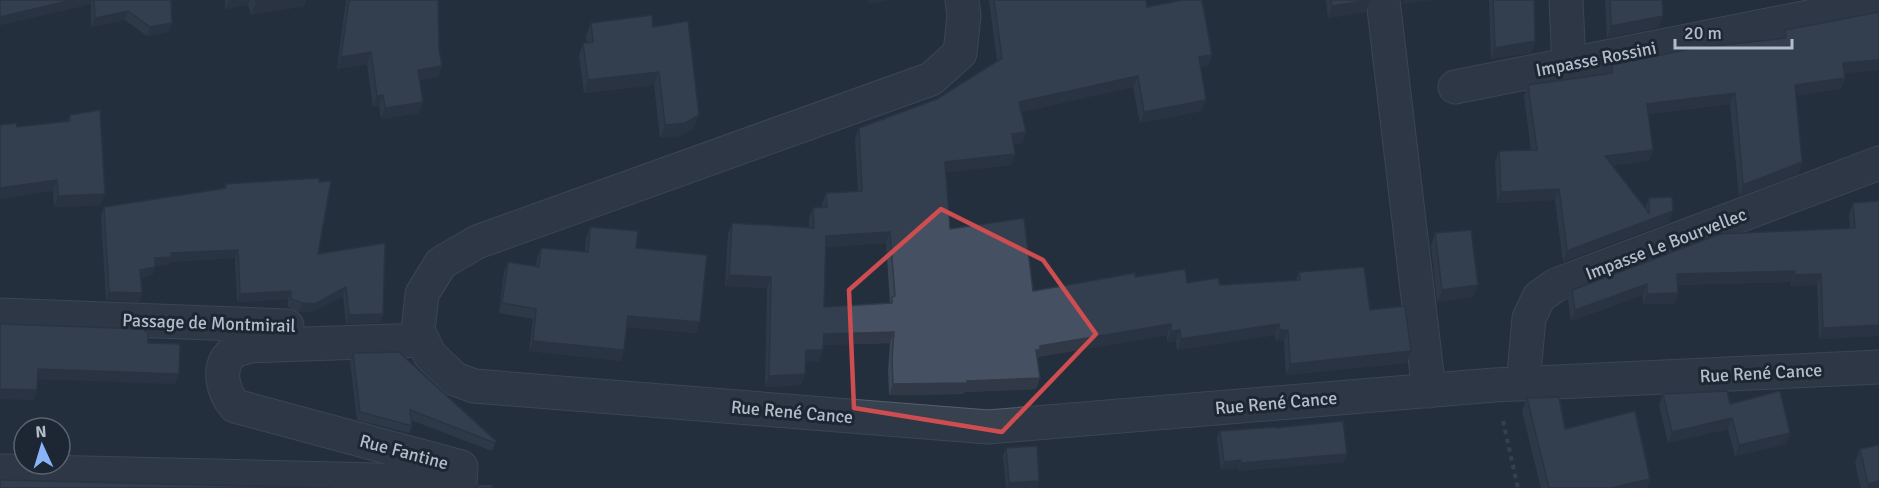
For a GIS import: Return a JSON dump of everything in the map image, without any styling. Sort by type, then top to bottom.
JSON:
[{"type":"street","points":[[420,335],[422,294],[441,263],[477,242],[931,79],[960,53],[964,16],[962,0]]},
{"type":"street","points":[[1383,0],[1429,390]]},
{"type":"street","points":[[1566,0],[1569,65]]},
{"type":"street","name":"Impasse Rossini","points":[[1455,87],[1569,65],[1747,14],[1879,3]]},
{"type":"street","name":"Impasse Le Bourvellec","points":[[1509,385],[1528,318],[1539,297],[1556,285],[1879,163]]},
{"type":"street","name":"Passage de Montmirail","points":[[0,315],[420,335]]},
{"type":"street","name":"Rue René Cance","points":[[420,335],[430,356],[454,379],[474,386],[988,427],[1429,390],[1879,367]]},
{"type":"street","name":"Rue Fantine","points":[[0,471],[460,482],[461,467],[235,406],[226,396],[222,378],[225,363],[233,352],[250,346],[420,335]]},
{"type":"path","points":[[1509,385],[1518,488]]},
{"type":"highlighted area","points":[[941,209],[1043,260],[1096,334],[1002,432],[854,408],[849,290]]},
{"type":"building","points":[[0,0],[72,0],[0,17]]},
{"type":"building","points":[[94,0],[171,0],[172,23],[150,27],[128,11],[95,18]]},
{"type":"building","points":[[349,0],[438,0],[439,49],[442,66],[418,70],[423,102],[385,108],[383,95],[377,96],[371,52],[341,57]]},
{"type":"building","points":[[994,0],[1146,0],[1147,7],[1183,0],[1202,0],[1212,55],[1199,57],[1206,100],[1144,112],[1138,76],[1019,102],[1026,132],[1012,134],[1015,154],[945,162],[950,229],[1024,218],[1033,291],[1135,273],[1135,277],[1185,269],[1187,283],[1218,278],[1220,285],[1300,280],[1299,272],[1364,267],[1370,310],[1405,306],[1411,351],[1290,364],[1288,330],[1280,330],[1279,324],[1181,339],[1180,330],[1171,331],[1171,324],[1040,346],[1040,350],[1036,350],[1040,378],[967,381],[967,383],[893,384],[894,332],[824,334],[823,350],[806,350],[805,374],[769,376],[771,277],[729,275],[732,223],[814,228],[813,208],[827,207],[826,193],[862,191],[859,128],[937,99],[1002,58]],"holes":[[[890,232],[895,296],[892,297],[892,303],[824,307],[826,236]]]},
{"type":"building","points":[[1331,0],[1370,0],[1332,6]]},
{"type":"building","points":[[1493,0],[1534,0],[1535,41],[1495,48]]},
{"type":"building","points":[[1610,0],[1662,0],[1663,16],[1611,26]]},
{"type":"building","points":[[1879,12],[1879,60],[1843,63],[1845,78],[1795,85],[1802,162],[1743,185],[1735,93],[1647,104],[1653,150],[1605,156],[1649,213],[1649,198],[1672,197],[1673,211],[1567,251],[1559,189],[1501,192],[1499,151],[1537,150],[1528,85],[1612,73],[1612,65],[1694,48],[1786,38],[1785,30]]},
{"type":"building","points":[[652,15],[653,27],[688,21],[699,115],[685,123],[665,125],[659,72],[588,80],[583,43],[593,42],[591,23]]},
{"type":"building","points":[[100,110],[105,194],[58,196],[57,180],[0,188],[0,125],[16,123],[17,127],[70,121],[70,115]]},
{"type":"building","points":[[319,178],[319,182],[331,181],[318,254],[385,243],[383,314],[349,315],[346,287],[315,304],[291,299],[291,291],[240,294],[238,250],[171,253],[171,257],[155,258],[155,267],[140,270],[142,293],[109,292],[104,207],[226,188],[226,184]]},
{"type":"building","points":[[1879,201],[1879,325],[1823,328],[1821,274],[1795,275],[1795,271],[1677,274],[1678,293],[1647,294],[1647,284],[1575,310],[1572,290],[1720,234],[1855,228],[1853,203]]},
{"type":"building","points":[[590,227],[638,231],[636,248],[707,255],[700,322],[628,316],[624,350],[533,341],[536,309],[502,303],[508,262],[539,267],[541,248],[588,252]]},
{"type":"building","points":[[1471,230],[1478,285],[1442,290],[1435,233]]},
{"type":"building","points":[[0,323],[145,329],[148,332],[148,343],[180,344],[179,374],[38,369],[37,390],[0,389]]},
{"type":"building","points":[[399,352],[496,441],[495,443],[410,410],[412,426],[360,412],[353,353]]},
{"type":"building","points":[[1727,391],[1730,404],[1780,391],[1790,433],[1739,445],[1732,418],[1672,432],[1663,394]]},
{"type":"building","points":[[1559,397],[1565,429],[1635,411],[1650,479],[1611,488],[1549,488],[1527,398]]},
{"type":"building","points":[[1343,421],[1347,454],[1241,463],[1241,460],[1224,462],[1220,431]]},
{"type":"building","points":[[1879,445],[1879,481],[1868,484],[1860,449]]},
{"type":"building","points":[[1037,446],[1039,481],[1009,483],[1006,448]]},
{"type":"building","points":[[0,479],[3,480],[332,488],[0,488]]},
{"type":"building","points":[[478,485],[492,485],[492,488],[474,488]]}]
